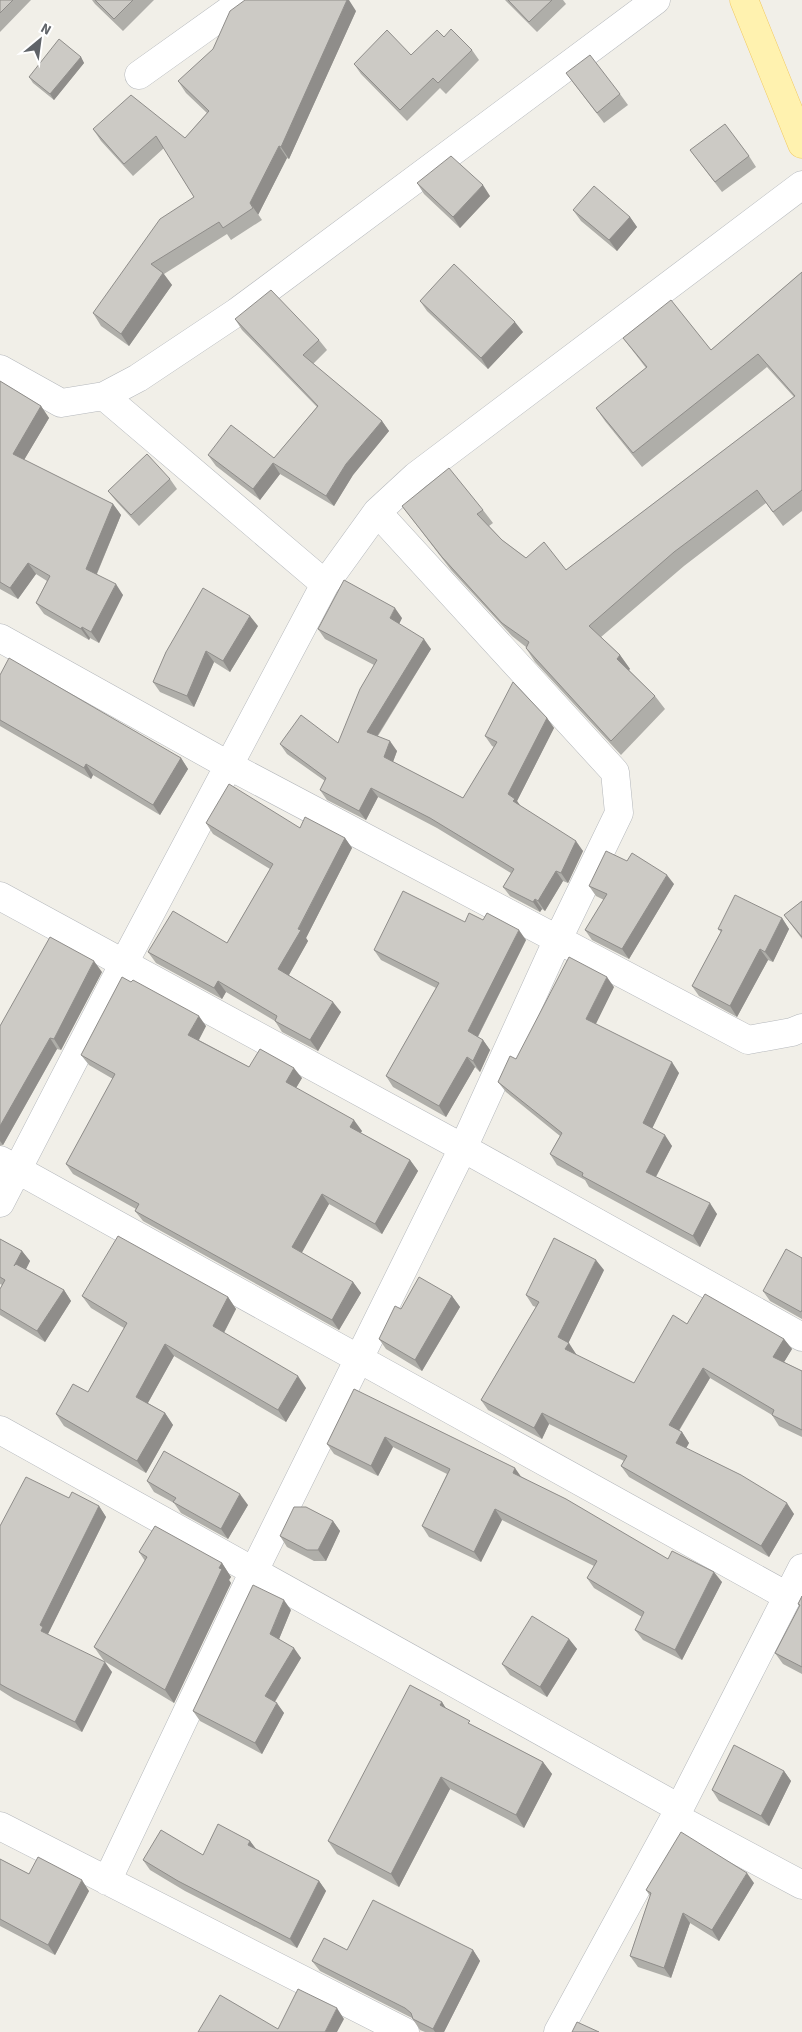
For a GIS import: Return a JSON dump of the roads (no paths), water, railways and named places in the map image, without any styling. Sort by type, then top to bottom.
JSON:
[{"type":"main road","points":[[744,0],[802,144]]},
{"type":"street","points":[[139,75],[244,0]]},
{"type":"street","points":[[0,369],[61,403],[104,396],[138,378],[236,312],[656,0]]},
{"type":"street","points":[[0,1203],[9,1165],[124,963],[325,584],[377,512],[416,476],[802,185]]},
{"type":"street","points":[[104,396],[325,584]]},
{"type":"street","points":[[107,1882],[254,1571],[360,1360],[463,1148],[558,939],[619,813],[615,772],[377,512]]},
{"type":"street","points":[[0,638],[228,765],[748,1040],[792,1032],[802,1028]]},
{"type":"street","points":[[0,896],[463,1148],[802,1337]]},
{"type":"street","points":[[9,1165],[787,1596]]},
{"type":"street","points":[[0,1430],[254,1571],[802,1885]]},
{"type":"street","points":[[558,2032],[677,1812],[802,1568]]},
{"type":"street","points":[[0,1826],[405,2032]]}]
